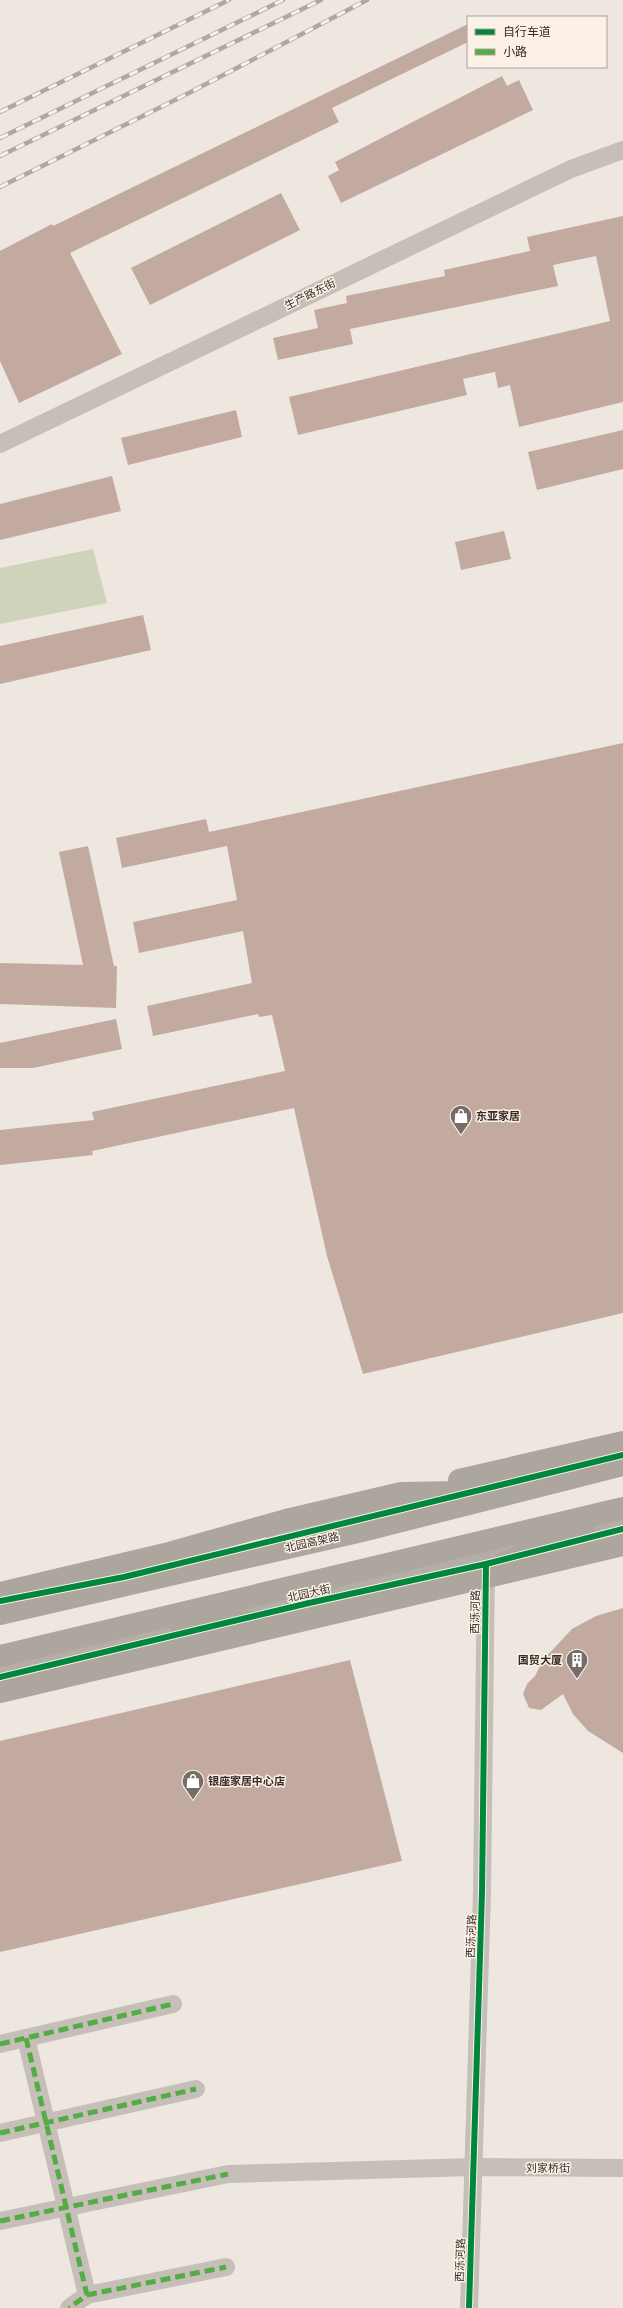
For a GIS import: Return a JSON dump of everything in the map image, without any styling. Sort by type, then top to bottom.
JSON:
[{"type":"highway","points":[[0,1594],[165,1554],[286,1520],[623,1442]]},
{"type":"highway","points":[[401,1493],[462,1492],[614,1467]]},
{"type":"highway","name":"北园高架路","points":[[0,1614],[362,1531],[614,1467]]},
{"type":"highway","points":[[456,1585],[623,1509]]},
{"type":"highway","points":[[0,1656],[623,1509]]},
{"type":"highway","points":[[147,1580],[286,1520]]},
{"type":"highway","points":[[0,1692],[302,1622],[623,1545]]},
{"type":"highway","points":[[140,1622],[302,1622]]},
{"type":"main road","points":[[0,1601],[124,1577],[623,1455]]},
{"type":"main road","name":"北园大街","points":[[0,1677],[309,1603],[486,1564],[623,1529]]},
{"type":"street","name":"生产路东街","points":[[0,444],[571,169],[623,150]]},
{"type":"street","name":"西泺河路","points":[[469,2308],[482,1892],[486,1564]]},
{"type":"street","points":[[0,2044],[174,2004]]},
{"type":"street","points":[[26,2038],[86,2295]]},
{"type":"street","points":[[0,2133],[196,2089]]},
{"type":"street","name":"刘家桥街","points":[[0,2221],[228,2174],[473,2167],[623,2168]]},
{"type":"street","points":[[69,2308],[86,2295],[226,2267]]},
{"type":"green space","points":[[93,549],[107,603],[0,624],[0,568]]},
{"type":"building","points":[[467,24],[467,42],[332,108],[339,122],[70,253],[122,354],[19,403],[0,361],[0,251],[52,224],[53,226]]},
{"type":"building","points":[[502,76],[507,86],[519,80],[533,110],[341,203],[328,176],[339,170],[335,162]]},
{"type":"building","points":[[281,193],[300,230],[150,305],[131,268]]},
{"type":"building","points":[[623,216],[623,402],[519,427],[510,385],[498,388],[495,372],[463,379],[467,395],[298,435],[289,397],[610,321],[596,256],[553,265],[558,286],[350,329],[353,344],[278,360],[273,338],[318,328],[314,310],[347,303],[346,296],[445,276],[444,270],[530,251],[527,237]]},
{"type":"building","points":[[236,410],[242,437],[128,465],[121,438]]},
{"type":"building","points":[[623,430],[623,469],[537,490],[528,452]]},
{"type":"building","points":[[112,476],[121,511],[0,540],[0,504]]},
{"type":"building","points":[[504,531],[511,559],[461,570],[455,542]]},
{"type":"building","points":[[143,615],[151,650],[0,684],[0,646]]},
{"type":"building","name":"东亚家居","points":[[623,743],[623,1313],[363,1374],[327,1256],[294,1108],[92,1151],[93,1155],[0,1165],[0,1130],[94,1120],[92,1112],[285,1071],[272,1015],[259,1017],[258,1014],[153,1036],[147,1006],[252,983],[243,931],[139,953],[133,922],[237,900],[227,846],[122,868],[116,838],[206,819],[209,832]]},
{"type":"building","points":[[88,846],[114,966],[117,966],[116,1008],[0,1004],[0,963],[83,965],[59,852]]},
{"type":"building","points":[[116,1019],[122,1049],[33,1068],[0,1068],[0,1043]]},
{"type":"building","name":"国贸大厦","points":[[623,1608],[623,1753],[588,1731],[573,1714],[563,1694],[541,1710],[529,1708],[523,1694],[527,1684],[535,1676],[543,1660],[572,1629],[596,1616]]},
{"type":"building","name":"银座家居中心店","points":[[350,1660],[402,1861],[0,1952],[0,1741]]},
{"type":"railway","points":[[0,112],[229,0]]},
{"type":"railway","points":[[0,138],[283,0]]},
{"type":"railway","points":[[0,156],[321,0]]},
{"type":"railway","points":[[0,187],[185,95],[367,0]]},
{"type":"marked path","points":[[0,2044],[173,2004]]},
{"type":"marked path","points":[[26,2038],[87,2295],[69,2308]]},
{"type":"marked path","points":[[0,2133],[196,2089]]},
{"type":"marked path","points":[[0,2221],[228,2174]]},
{"type":"marked path","points":[[87,2295],[226,2267]]},
{"type":"cycle path","points":[[0,1601],[124,1577],[623,1455]]},
{"type":"cycle path","points":[[0,1677],[309,1603],[486,1564],[623,1529]]},
{"type":"cycle path","points":[[469,2308],[482,1892],[486,1564]]},
{"type":"place","name":"东亚家居","points":[[461,1136]]},
{"type":"place","name":"国贸大厦","points":[[577,1680]]},
{"type":"place","name":"银座家居中心店","points":[[193,1800]]}]
